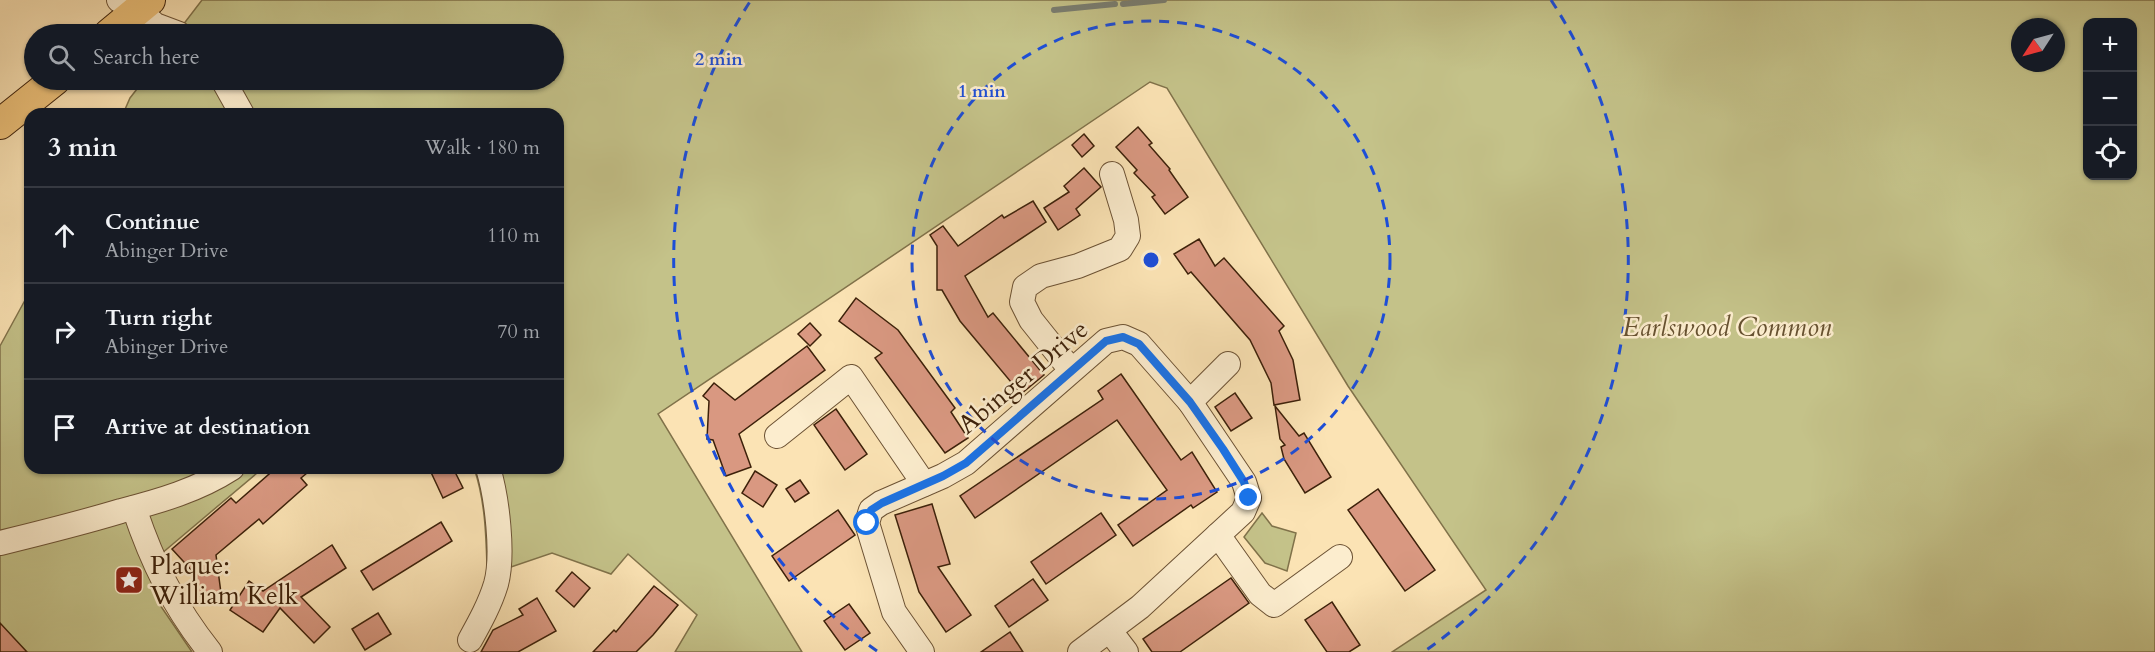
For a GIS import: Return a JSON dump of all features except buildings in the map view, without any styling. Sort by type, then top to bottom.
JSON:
[{"type":"main road","points":[[118,24],[136,3]]},
{"type":"main road","points":[[0,124],[42,90]]},
{"type":"street","points":[[136,3],[154,24]]},
{"type":"street","points":[[229,90],[239,108]]},
{"type":"street","points":[[1071,370],[1032,320],[1022,302],[1025,287],[1041,276],[1078,266],[1120,249],[1128,236],[1126,220],[1112,174]]},
{"type":"street","name":"Abinger Drive","points":[[922,652],[894,612],[867,523],[871,510],[966,463],[1106,341],[1123,337],[1139,344],[1190,402],[1244,482],[1249,498],[1243,512],[1140,607],[1080,652]]},
{"type":"street","points":[[1190,402],[1228,364]]},
{"type":"street","points":[[777,436],[851,377],[924,484]]},
{"type":"street","points":[[0,543],[184,493],[223,474]]},
{"type":"street","points":[[470,640],[485,613],[496,582],[497,518],[489,474]]},
{"type":"street","points":[[134,508],[162,580],[210,652]]},
{"type":"street","points":[[1218,535],[1260,594],[1274,605],[1340,557]]},
{"type":"street","points":[[1110,631],[1126,652]]},
{"type":"green space","name":"Earlswood Common","points":[[202,0],[2155,0],[2155,652],[1392,652],[1486,590],[1348,386],[1167,88],[1150,82],[658,414],[802,652],[675,652],[697,615],[628,554],[611,574],[552,553],[511,567],[487,567],[483,505],[476,474],[564,474],[564,108],[126,108],[136,90],[564,90],[564,24],[184,24]]},
{"type":"green space","points":[[24,302],[24,474],[256,474],[161,554],[160,605],[192,652],[0,652],[0,346]]},
{"type":"green space","points":[[1262,513],[1272,526],[1296,533],[1287,571],[1265,563],[1244,537]]},
{"type":"waterway","points":[[1123,4],[1164,0]]},
{"type":"waterway","points":[[1054,10],[1115,4]]},
{"type":"place","name":"Plaque: William Kelk","points":[[129,580]]},
{"type":"route","points":[[867,523],[871,510],[882,503],[943,476],[966,463],[1106,341],[1123,337],[1139,344],[1190,402],[1244,482],[1249,498]]}]
